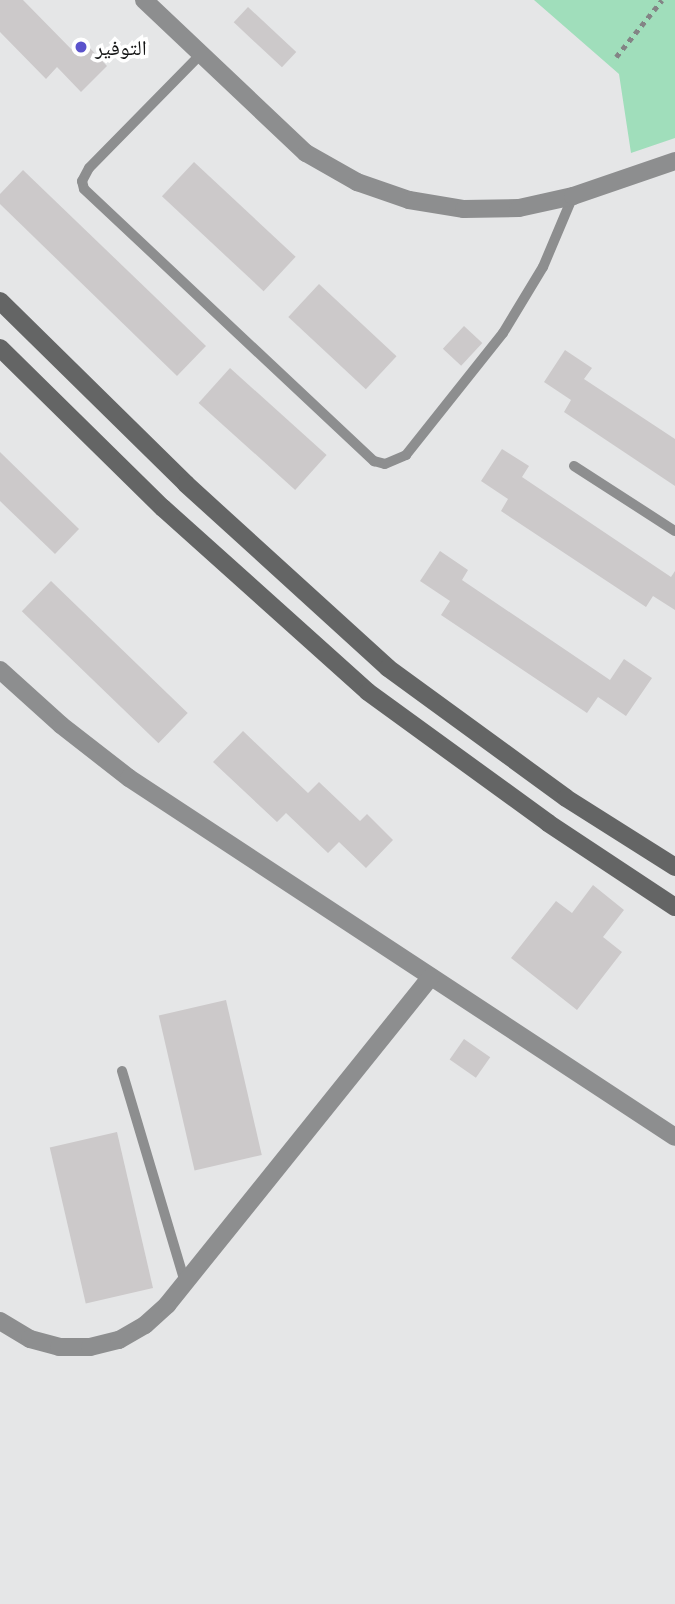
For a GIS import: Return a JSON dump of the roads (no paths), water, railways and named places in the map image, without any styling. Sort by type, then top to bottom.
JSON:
[{"type":"main road","points":[[0,301],[196,493],[388,668],[566,798],[675,867]]},
{"type":"main road","points":[[0,348],[173,518],[368,692],[548,823],[675,907]]},
{"type":"street","points":[[144,0],[306,153],[357,182],[409,200],[464,209],[519,208],[573,196],[675,161]]},
{"type":"street","points":[[0,670],[61,725],[129,778],[675,1137]]},
{"type":"street","points":[[0,1321],[30,1339],[59,1347],[90,1347],[119,1339],[145,1325],[185,1283],[431,977]]},
{"type":"lane","points":[[200,55],[89,168],[84,188],[374,461],[385,464],[406,455],[503,332],[543,267],[573,196]]},
{"type":"lane","points":[[574,466],[675,531]]},
{"type":"lane","points":[[122,1071],[185,1283]]},
{"type":"place","name":"التوفير","points":[[81,47]]}]
